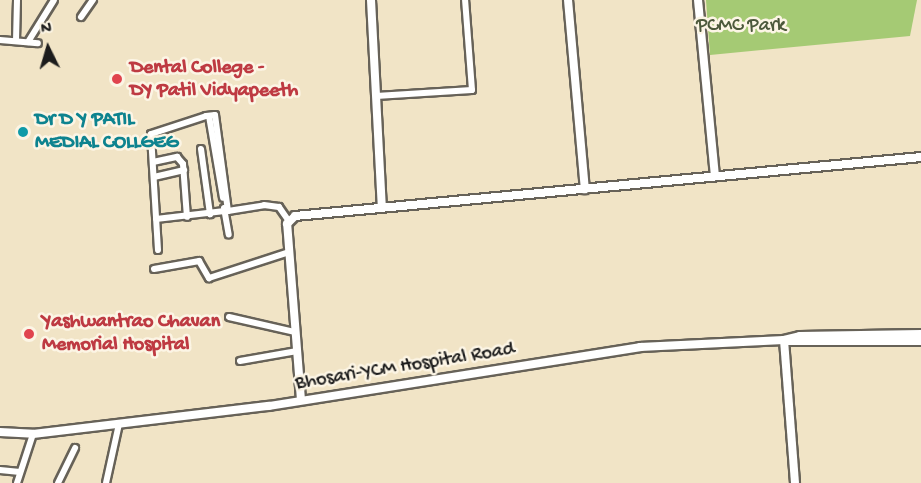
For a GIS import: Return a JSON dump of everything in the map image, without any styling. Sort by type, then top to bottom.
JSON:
[{"type":"street","points":[[16,41],[17,0]]},
{"type":"street","points":[[28,42],[54,0]]},
{"type":"street","points":[[81,17],[93,0]]},
{"type":"street","points":[[371,0],[382,208]]},
{"type":"street","points":[[376,96],[472,90],[465,0]]},
{"type":"street","points":[[568,0],[585,189]]},
{"type":"street","points":[[698,0],[715,176]]},
{"type":"street","points":[[0,40],[38,43]]},
{"type":"street","points":[[158,250],[151,134],[215,115],[231,235]]},
{"type":"street","points":[[201,149],[210,214]]},
{"type":"street","points":[[153,162],[177,157],[184,171],[187,217]]},
{"type":"street","points":[[288,220],[298,216],[921,157]]},
{"type":"street","points":[[154,177],[184,171]]},
{"type":"street","points":[[156,219],[187,217],[264,205],[279,207],[288,220],[301,400]]},
{"type":"street","points":[[154,269],[199,261],[209,278],[289,252]]},
{"type":"street","points":[[230,317],[296,332]]},
{"type":"street","points":[[784,340],[800,336],[921,334]]},
{"type":"street","points":[[784,340],[921,341]]},
{"type":"street","points":[[784,340],[797,481]]},
{"type":"street","name":"Bhosari-YCM Hospital Road","points":[[0,432],[33,434],[301,400],[640,347],[784,340]]},
{"type":"street","points":[[240,361],[297,351]]},
{"type":"street","points":[[106,483],[119,424]]},
{"type":"street","points":[[18,483],[33,434]]},
{"type":"street","points":[[58,483],[75,448]]},
{"type":"street","points":[[0,470],[20,472]]},
{"type":"green space","name":"PCMC Park","points":[[706,0],[917,0],[910,36],[710,55]]},
{"type":"place","name":"Dental College - DY Patil Vidyapeeth","points":[[117,79]]},
{"type":"place","name":"Dr D Y PATIL MEDIAL COLLGEG","points":[[23,132]]},
{"type":"place","name":"Yashwantrao Chavan Memorial Hospital","points":[[29,334]]}]
